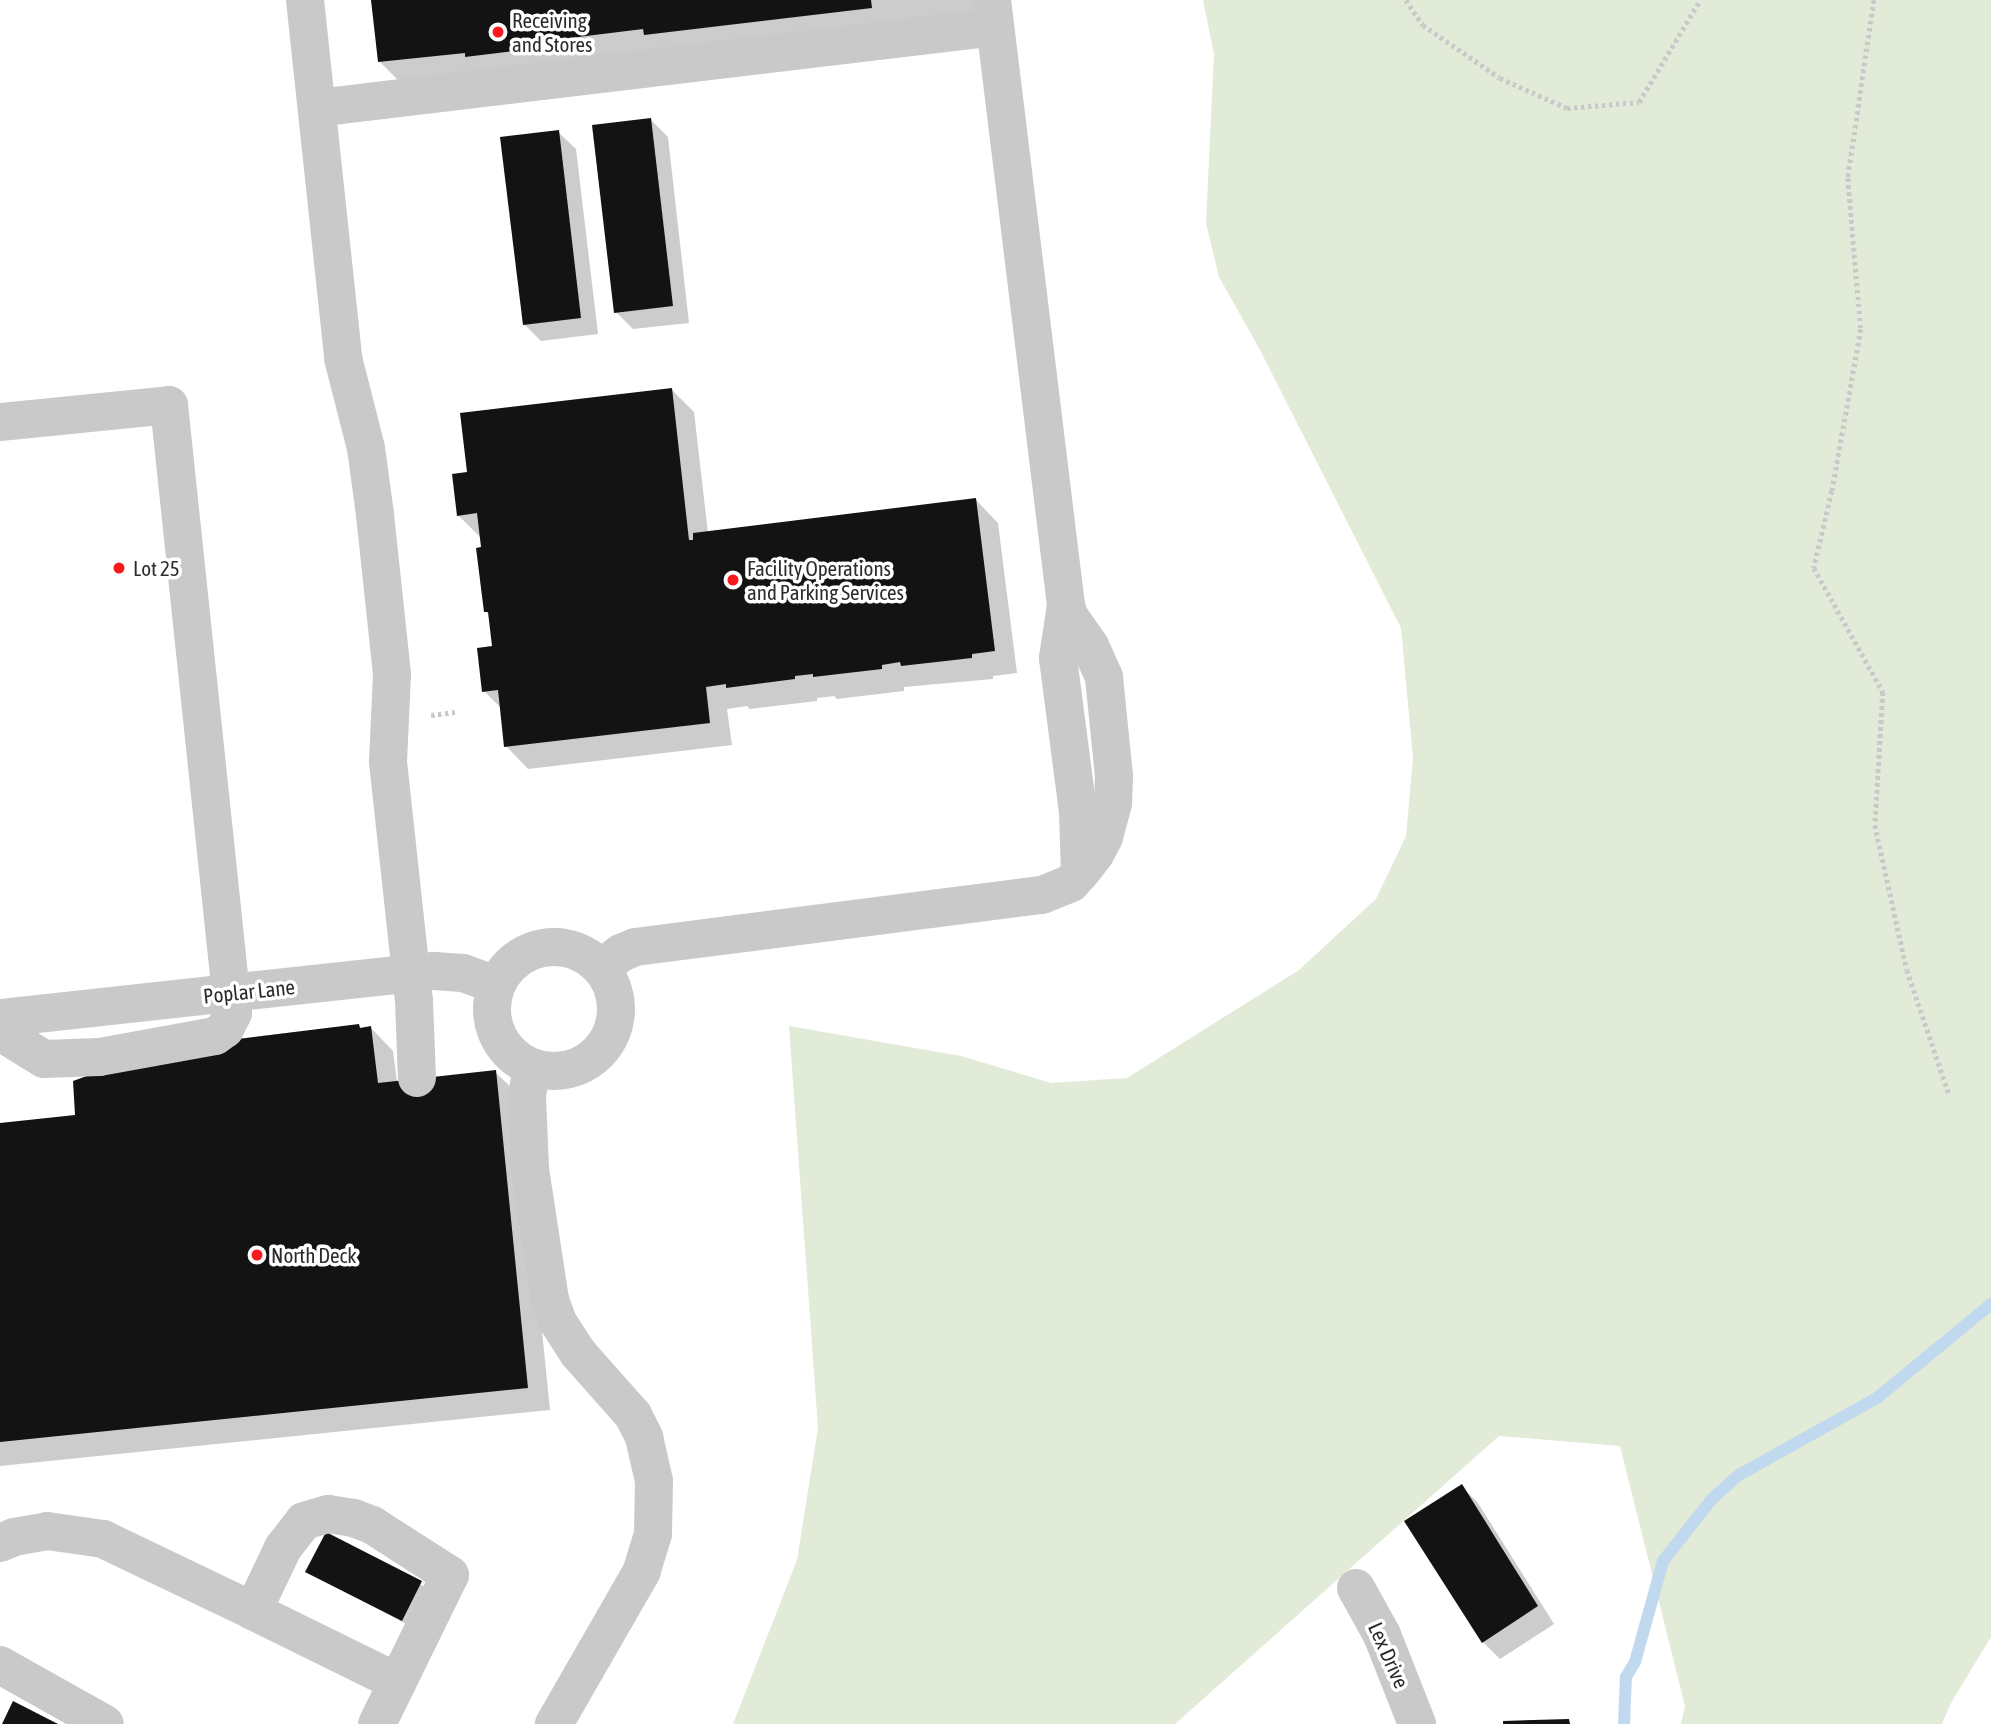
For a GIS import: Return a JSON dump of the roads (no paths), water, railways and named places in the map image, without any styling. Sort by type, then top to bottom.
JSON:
[{"type":"street","points":[[305,0],[343,358],[366,448],[392,674],[388,762],[411,973],[417,1078]]},
{"type":"street","points":[[317,108],[994,14],[1066,605],[1069,616],[1090,646],[1104,677],[1114,761],[1113,804],[1104,837],[1080,873],[1064,888],[1042,895],[635,947],[621,953],[601,968]]},
{"type":"street","points":[[0,422],[169,404],[233,1013],[225,1029],[215,1036],[99,1057],[44,1059],[0,1032]]},
{"type":"street","points":[[553,946],[588,956],[601,968],[615,1001],[615,1020],[609,1037],[599,1051],[584,1063],[568,1069],[550,1071],[532,1067],[517,1059],[497,1034],[492,1001],[496,985],[506,969],[519,957],[536,949],[553,946]]},
{"type":"street","name":"Poplar Lane","points":[[0,1018],[411,973],[450,971],[496,985]]},
{"type":"street","points":[[532,1067],[526,1105],[530,1169],[550,1300],[558,1322],[578,1353],[633,1415],[644,1437],[654,1481],[653,1534],[642,1571],[554,1724]]},
{"type":"street","points":[[0,1543],[14,1537],[47,1531],[103,1539],[253,1611],[391,1711],[450,1576],[372,1525],[342,1515],[328,1514],[303,1521],[284,1548],[253,1611]]},
{"type":"street","name":"Lex Drive","points":[[1356,1588],[1382,1635],[1417,1724]]},
{"type":"street","points":[[0,1665],[105,1724]]},
{"type":"waterway","points":[[1624,1724],[1626,1677],[1635,1662],[1663,1561],[1712,1499],[1739,1475],[1877,1398],[1991,1304]]},
{"type":"place","name":"Receiving and Stores","points":[[498,32]]},
{"type":"place","name":"Lot 25","points":[[119,568]]},
{"type":"place","name":"Facility Operations and Parking Services","points":[[733,580]]},
{"type":"place","name":"North Deck","points":[[257,1255]]}]
